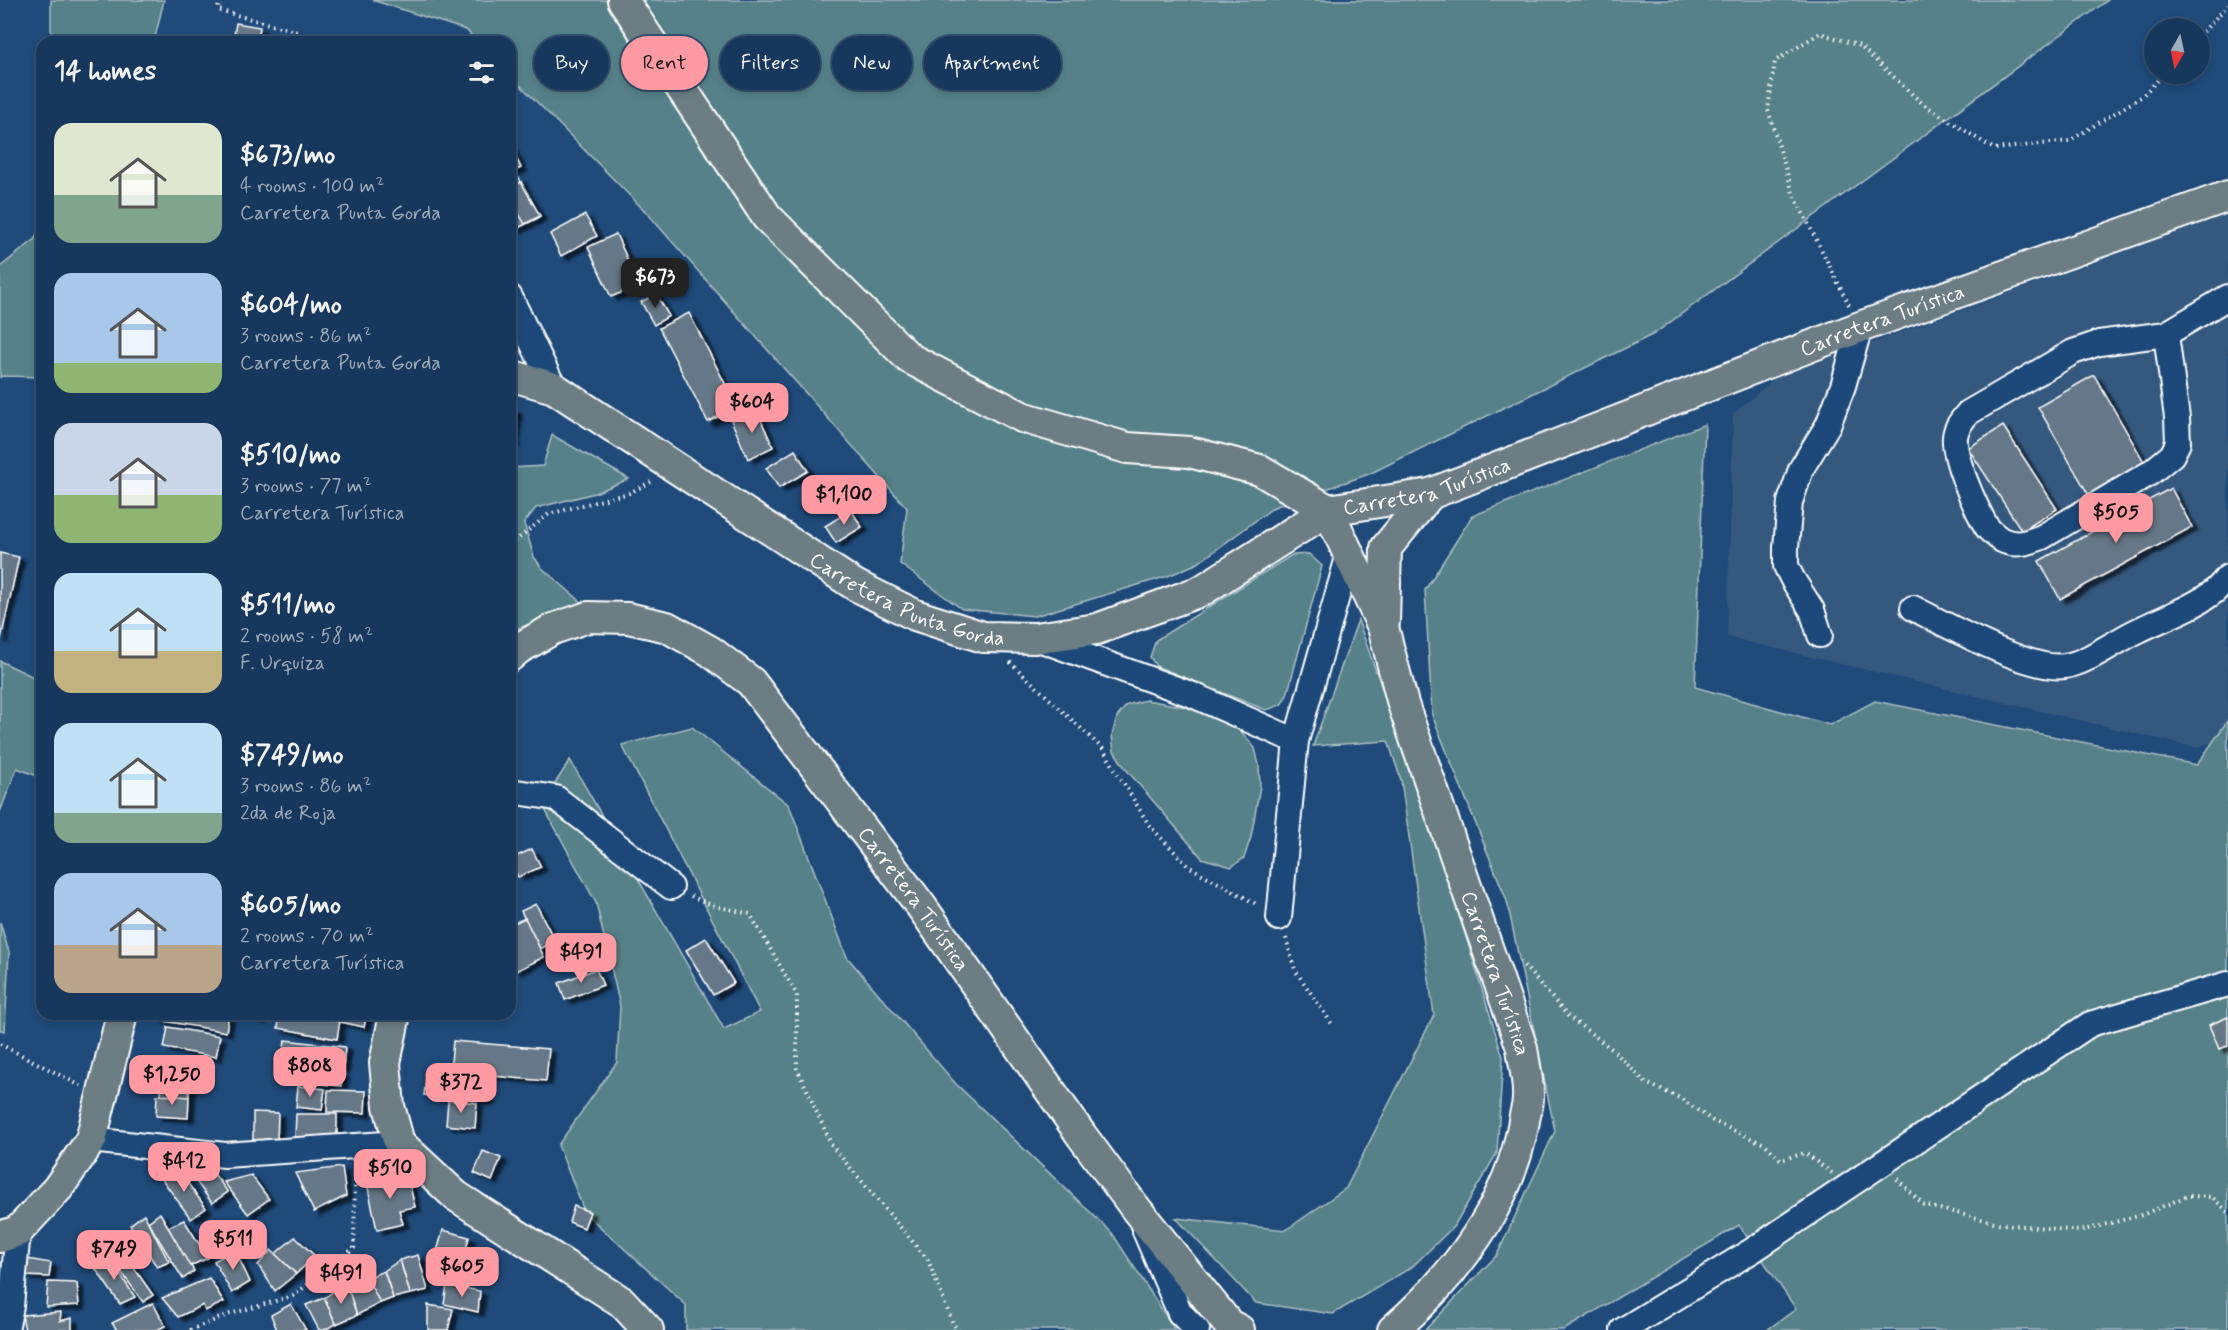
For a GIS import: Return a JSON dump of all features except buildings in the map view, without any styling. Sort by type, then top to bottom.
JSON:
[{"type":"main road","points":[[624,0],[766,217],[909,358],[1022,417],[1127,448],[1190,452],[1260,470],[1328,510]]},
{"type":"main road","name":"Carretera Turística","points":[[1393,1330],[1422,1304],[1448,1275],[1483,1226],[1504,1190],[1519,1148],[1528,1098],[1522,1048],[1403,705],[1383,627],[1328,510],[1431,494],[1860,327],[2228,196]]},
{"type":"main road","name":"Carretera Punta Gorda","points":[[516,377],[554,388],[855,585],[915,615],[983,637],[1035,638],[1097,629],[1201,591],[1328,510]]},
{"type":"main road","points":[[1383,627],[1386,548],[1431,494]]},
{"type":"main road","name":"Carretera Turística","points":[[516,651],[553,628],[588,617],[628,618],[667,627],[710,651],[751,682],[921,906],[1136,1209],[1229,1325],[1239,1330]]},
{"type":"main road","points":[[9,1234],[58,1188],[91,1140],[121,1020]]},
{"type":"main road","points":[[393,1020],[385,1063],[390,1106],[399,1143],[456,1196],[622,1302],[648,1330]]},
{"type":"street","points":[[2166,334],[2177,418],[2178,443],[2172,455],[2150,473],[2042,537],[2026,543],[2014,544],[2001,540],[1986,526],[1957,460],[1955,438],[1958,425],[1968,413],[2073,351],[2099,343],[2166,334],[2228,297]]},
{"type":"street","points":[[516,309],[554,388]]},
{"type":"street","points":[[1820,635],[1812,610],[1792,580],[1786,566],[1790,502],[1801,469],[1828,425],[1843,386],[1860,327]]},
{"type":"street","points":[[1279,918],[1296,741],[1349,554]]},
{"type":"street","points":[[1913,608],[1985,644],[2050,666],[2066,666],[2213,593],[2228,576]]},
{"type":"street","points":[[1035,638],[1193,695],[1296,741]]},
{"type":"street","points":[[516,792],[556,798],[671,887]]},
{"type":"street","points":[[1623,1330],[1753,1250],[2090,1024],[2228,984]]},
{"type":"street","points":[[91,1140],[225,1155],[399,1143]]},
{"type":"street","points":[[1136,1209],[1180,1313],[1197,1330]]},
{"type":"street","points":[[6,1330],[11,1306],[9,1234]]},
{"type":"path","points":[[219,0],[218,10],[298,32],[300,36]]},
{"type":"path","points":[[2210,24],[2228,5]]},
{"type":"path","points":[[1860,327],[1792,193],[1768,110],[1774,61],[1820,33],[1860,46],[1923,104],[1994,149],[2069,141],[2141,98],[2154,84]]},
{"type":"path","points":[[516,540],[549,514],[629,493],[676,468]]},
{"type":"path","points":[[983,637],[1103,749],[1149,825],[1188,866],[1279,918],[1295,970],[1332,1024]]},
{"type":"path","points":[[671,887],[711,905],[750,914],[796,995],[797,1068],[832,1146],[927,1260],[953,1324],[958,1330]]},
{"type":"path","points":[[1512,954],[1529,970],[1568,1016],[1613,1050],[1646,1083],[1680,1098],[1713,1121],[1766,1144],[1781,1160],[1805,1153],[1849,1186]]},
{"type":"path","points":[[0,1044],[103,1097]]},
{"type":"path","points":[[1882,1164],[1924,1205],[2001,1224],[2080,1231],[2142,1215],[2187,1196],[2212,1197],[2228,1212]]},
{"type":"path","points":[[190,1330],[230,1314],[293,1296],[354,1248],[355,1173],[364,1167]]},
{"type":"shaded area","points":[[2228,214],[2228,736],[2197,748],[1727,637],[1733,414],[1776,377]]},
{"type":"green space","points":[[51,0],[164,0],[155,36],[51,36]]},
{"type":"green space","points":[[372,0],[2108,0],[1654,334],[1369,474],[1274,507],[1198,563],[1168,576],[1035,616],[962,609],[900,564],[907,508],[646,212],[516,81],[516,36],[472,36],[466,30]]},
{"type":"green space","points":[[36,236],[36,377],[1,376],[0,378],[0,267]]},
{"type":"green space","points":[[1705,424],[1695,687],[1830,725],[1875,701],[2197,765],[2228,720],[2228,1330],[1767,1330],[1796,1309],[1739,1225],[1564,1330],[1425,1330],[1497,1255],[1555,1131],[1507,901],[1432,715],[1425,590],[1472,516]]},
{"type":"green space","points":[[552,435],[629,479],[595,493],[536,508],[524,523],[534,557],[542,568],[585,605],[516,629],[516,468],[543,466]]},
{"type":"green space","points":[[1309,554],[1322,566],[1287,695],[1281,705],[1266,710],[1156,666],[1150,657],[1156,640],[1292,555]]},
{"type":"green space","points":[[1358,620],[1442,859],[1503,1057],[1497,1153],[1454,1226],[1412,1267],[1333,1314],[1256,1303],[1176,1218],[1286,1230],[1346,1188],[1434,1015],[1401,780],[1388,741],[1313,746]]},
{"type":"green space","points":[[0,661],[36,678],[36,776],[17,768],[0,812]]},
{"type":"green space","points":[[1146,700],[1186,707],[1239,729],[1255,748],[1260,786],[1251,837],[1244,858],[1231,867],[1202,858],[1125,768],[1114,751],[1112,735],[1117,717],[1127,705]]},
{"type":"green space","points":[[692,727],[789,805],[847,957],[956,1084],[1112,1233],[1175,1330],[686,1330],[686,1305],[585,1213],[558,1145],[617,1062],[620,1006],[596,903],[542,804],[570,760],[724,1029],[760,1012],[622,745]]},
{"type":"green space","points":[[0,922],[9,952],[5,1031],[0,1030]]}]
